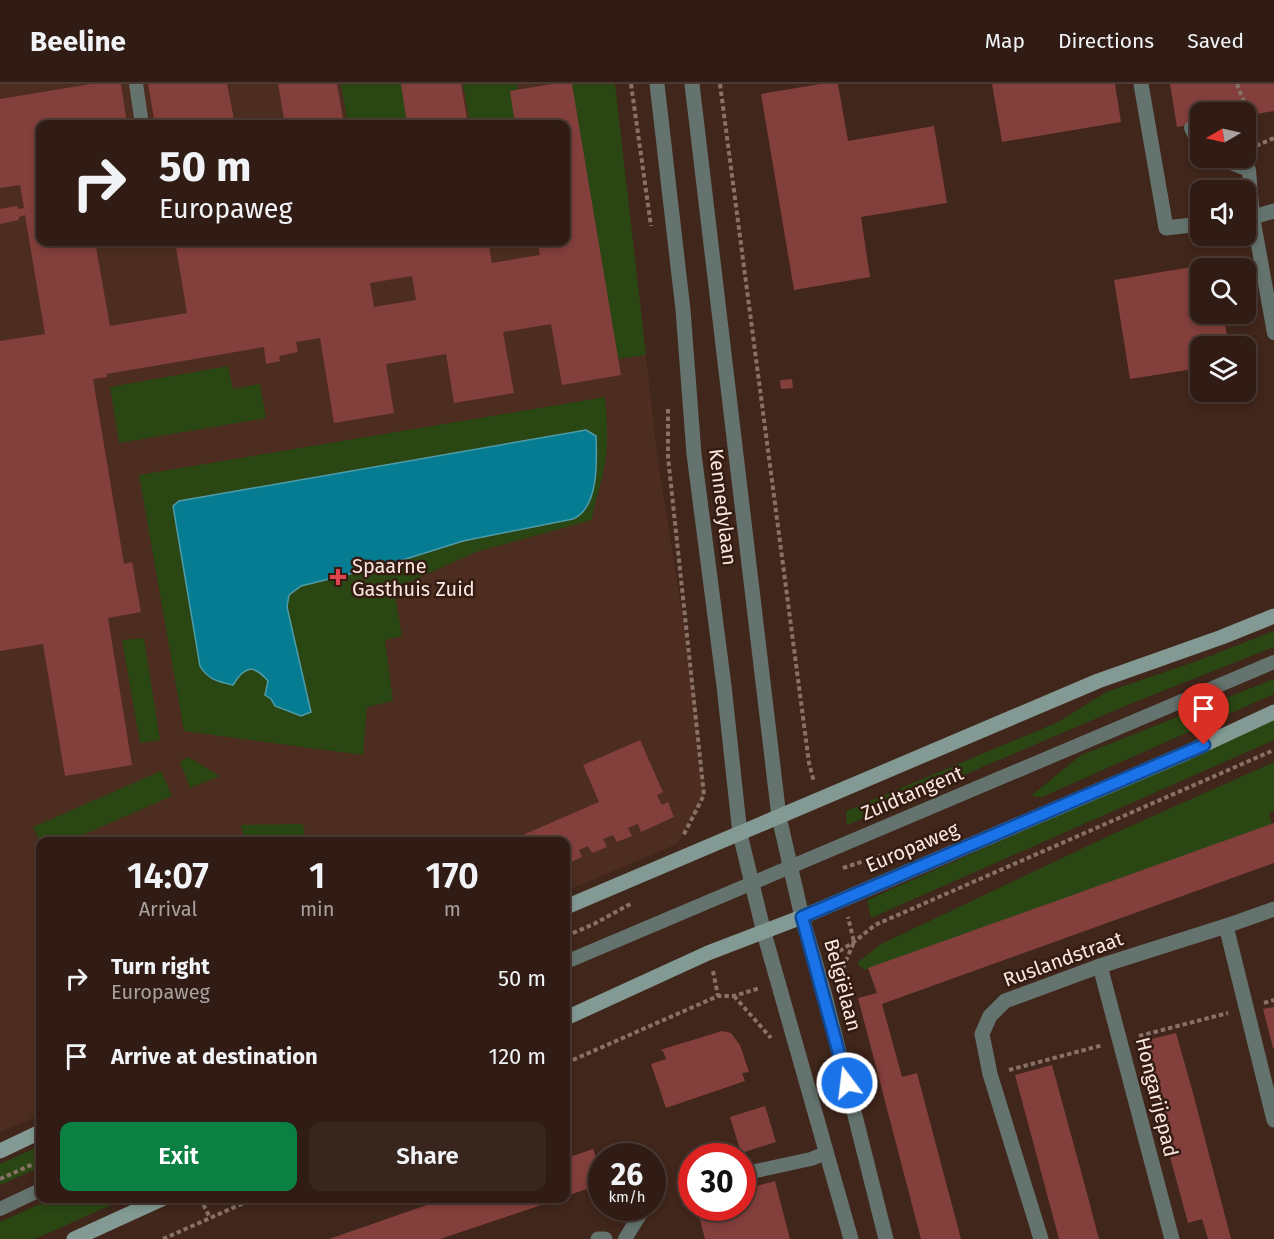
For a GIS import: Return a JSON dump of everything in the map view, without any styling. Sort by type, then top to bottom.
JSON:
[{"type":"main road","points":[[570,905],[1098,681],[1222,638],[1274,616]]},
{"type":"main road","name":"Europaweg","points":[[570,1016],[708,953],[802,917],[1186,753],[1274,712]]},
{"type":"main road","points":[[0,1150],[36,1134]]},
{"type":"main road","points":[[74,1239],[153,1203]]},
{"type":"street","name":"Kennedylaan","points":[[657,84],[682,310],[694,454],[724,686],[740,834],[764,933]]},
{"type":"street","name":"Kennedylaan","points":[[692,84],[779,817],[802,917]]},
{"type":"street","points":[[1141,84],[1166,228],[1190,225]]},
{"type":"street","points":[[1256,216],[1274,211]]},
{"type":"street","name":"Ruslandstraat","points":[[1041,1239],[990,1074],[982,1034],[990,1016],[1005,1000],[1274,909]]},
{"type":"street","name":"Belgiëlaan","points":[[802,917],[824,992],[886,1239]]},
{"type":"street","points":[[1226,926],[1274,1120]]},
{"type":"street","points":[[764,933],[850,1239]]},
{"type":"street","name":"Hongarijepad","points":[[1100,966],[1172,1239]]},
{"type":"street","points":[[598,1239],[605,1239]]},
{"type":"lane","points":[[136,84],[141,120]]},
{"type":"lane","points":[[1244,168],[1249,170],[1249,180]]},
{"type":"lane","points":[[1255,246],[1274,333]]},
{"type":"lane","name":"Zuidtangent","points":[[570,960],[1274,662]]},
{"type":"lane","points":[[756,1171],[811,1159],[826,1153]]},
{"type":"lane","points":[[0,1209],[36,1192]]},
{"type":"lane","points":[[625,1239],[636,1221]]},
{"type":"path","points":[[631,84],[651,231]]},
{"type":"path","points":[[720,84],[808,751],[819,799]]},
{"type":"path","points":[[1237,84],[1243,102]]},
{"type":"path","points":[[1256,146],[1274,138]]},
{"type":"path","points":[[668,404],[668,457],[704,795],[681,839],[685,856]]},
{"type":"path","points":[[843,899],[854,942],[875,925],[1274,750]]},
{"type":"path","points":[[831,849],[837,870],[925,841]]},
{"type":"path","points":[[570,934],[594,924]]},
{"type":"path","points":[[708,953],[718,996]]},
{"type":"path","points":[[570,1061],[718,996],[734,996],[777,980]]},
{"type":"path","points":[[0,1179],[36,1163]]},
{"type":"path","points":[[202,1203],[210,1218]]},
{"type":"path","points":[[163,1239],[244,1203]]},
{"type":"path","points":[[180,1231],[184,1239]]},
{"type":"shaded area","name":"Spaarne Gasthuis Zuid","points":[[0,84],[615,84],[658,461],[695,694],[705,794],[677,844],[570,889],[570,837],[36,837],[36,1117],[0,1132]]},
{"type":"green space","points":[[341,84],[403,84],[408,120],[347,120]]},
{"type":"green space","points":[[463,84],[519,84],[517,85],[522,120],[469,120]]},
{"type":"green space","points":[[571,84],[615,84],[646,355],[616,359]]},
{"type":"green space","points":[[228,366],[233,389],[260,384],[266,418],[119,443],[110,387]]},
{"type":"green space","points":[[605,397],[607,451],[592,520],[476,552],[394,589],[402,636],[385,640],[393,701],[367,707],[363,755],[184,731],[139,475]],"holes":[[[586,430],[596,436],[573,519],[463,541],[390,564],[301,586],[289,595],[287,607],[311,712],[268,681],[260,671],[249,669],[241,673],[179,501]]]},
{"type":"green space","points":[[1274,631],[1274,647],[1130,704],[847,825],[846,811],[1058,722],[1106,692],[1197,661]]},
{"type":"green space","points":[[144,638],[160,740],[140,743],[122,640]]},
{"type":"green space","points":[[1274,679],[1274,694],[1042,797],[1031,796],[1081,755]]},
{"type":"green space","points":[[1274,720],[1274,740],[871,918],[867,900]]},
{"type":"green space","points":[[188,757],[220,776],[190,788],[180,762]]},
{"type":"green space","points":[[1274,762],[1274,811],[1269,813],[1272,825],[864,970],[857,963],[881,944],[1115,833]]},
{"type":"green space","points":[[161,771],[172,796],[78,837],[37,837],[33,827]]},
{"type":"green space","points":[[303,824],[305,836],[243,837],[241,825]]},
{"type":"green space","points":[[36,1148],[36,1169],[0,1185],[0,1164]]},
{"type":"green space","points":[[42,1203],[116,1203],[35,1239],[0,1239],[0,1222]]},
{"type":"water","points":[[586,430],[596,436],[595,482],[588,505],[573,519],[463,541],[390,564],[301,586],[289,595],[287,607],[311,712],[301,716],[275,706],[265,695],[268,681],[263,675],[253,670],[241,674],[233,685],[210,677],[203,671],[200,666],[173,506],[179,501]]},
{"type":"building","points":[[91,84],[121,84],[126,120],[36,120],[36,246],[96,246],[110,326],[187,313],[176,246],[489,246],[492,263],[540,255],[539,246],[570,246],[570,120],[514,120],[510,91],[552,84],[572,84],[621,375],[562,385],[551,324],[503,332],[514,393],[454,403],[446,354],[386,364],[394,413],[334,423],[320,338],[296,342],[298,352],[279,356],[280,361],[266,364],[264,347],[107,374],[107,377],[93,379],[124,564],[132,562],[141,612],[108,618],[132,765],[65,776],[43,644],[0,651],[0,341],[45,334],[25,215],[19,217],[19,220],[0,224],[0,209],[17,206],[18,209],[24,208],[20,185],[0,188],[0,99]],"holes":[[[412,276],[416,300],[374,307],[370,283]]]},
{"type":"building","points":[[148,84],[227,84],[234,120],[154,120]]},
{"type":"building","points":[[278,84],[337,84],[343,120],[284,120]]},
{"type":"building","points":[[401,84],[461,84],[467,120],[406,120]]},
{"type":"building","points":[[820,84],[838,84],[848,141],[934,126],[947,203],[861,217],[870,277],[794,290],[761,94]]},
{"type":"building","points":[[992,84],[1115,84],[1121,122],[1002,142]]},
{"type":"building","points":[[1170,84],[1274,84],[1274,111],[1256,114],[1256,102],[1190,102],[1190,125],[1177,127]]},
{"type":"building","points":[[1190,267],[1190,324],[1225,324],[1227,336],[1190,336],[1190,370],[1130,379],[1114,280]]},
{"type":"building","points":[[792,379],[793,388],[781,389],[780,380]]},
{"type":"building","points":[[640,740],[663,792],[657,795],[662,805],[668,802],[674,817],[641,832],[638,824],[628,828],[632,836],[617,842],[613,835],[603,839],[607,847],[592,853],[588,846],[579,850],[582,857],[570,863],[570,837],[526,837],[525,834],[599,802],[583,765]]},
{"type":"building","points":[[1274,823],[1274,863],[882,1004],[902,1077],[917,1073],[961,1239],[921,1239],[858,998],[877,993],[868,968]]},
{"type":"building","points":[[1274,1007],[1274,1048],[1273,1048],[1263,1009]]},
{"type":"building","points":[[722,1031],[731,1033],[740,1045],[749,1072],[742,1073],[745,1081],[666,1108],[651,1064],[666,1059],[663,1051],[660,1050]]},
{"type":"building","points":[[1176,1033],[1231,1239],[1208,1239],[1202,1219],[1188,1223],[1139,1042]]},
{"type":"building","points":[[1052,1065],[1099,1239],[1059,1239],[1015,1075]]},
{"type":"building","points":[[765,1106],[776,1142],[756,1148],[756,1143],[738,1143],[730,1117]]},
{"type":"building","points":[[588,1151],[588,1189],[570,1195],[570,1157]]},
{"type":"building","points":[[775,1181],[790,1239],[705,1239],[700,1221],[756,1221],[756,1186]]},
{"type":"building","points":[[433,1203],[547,1203],[440,1239],[329,1239]]},
{"type":"place","name":"Spaarne Gasthuis Zuid","points":[[338,577]]},
{"type":"route","points":[[847,1083],[802,917],[1204,745]]}]
